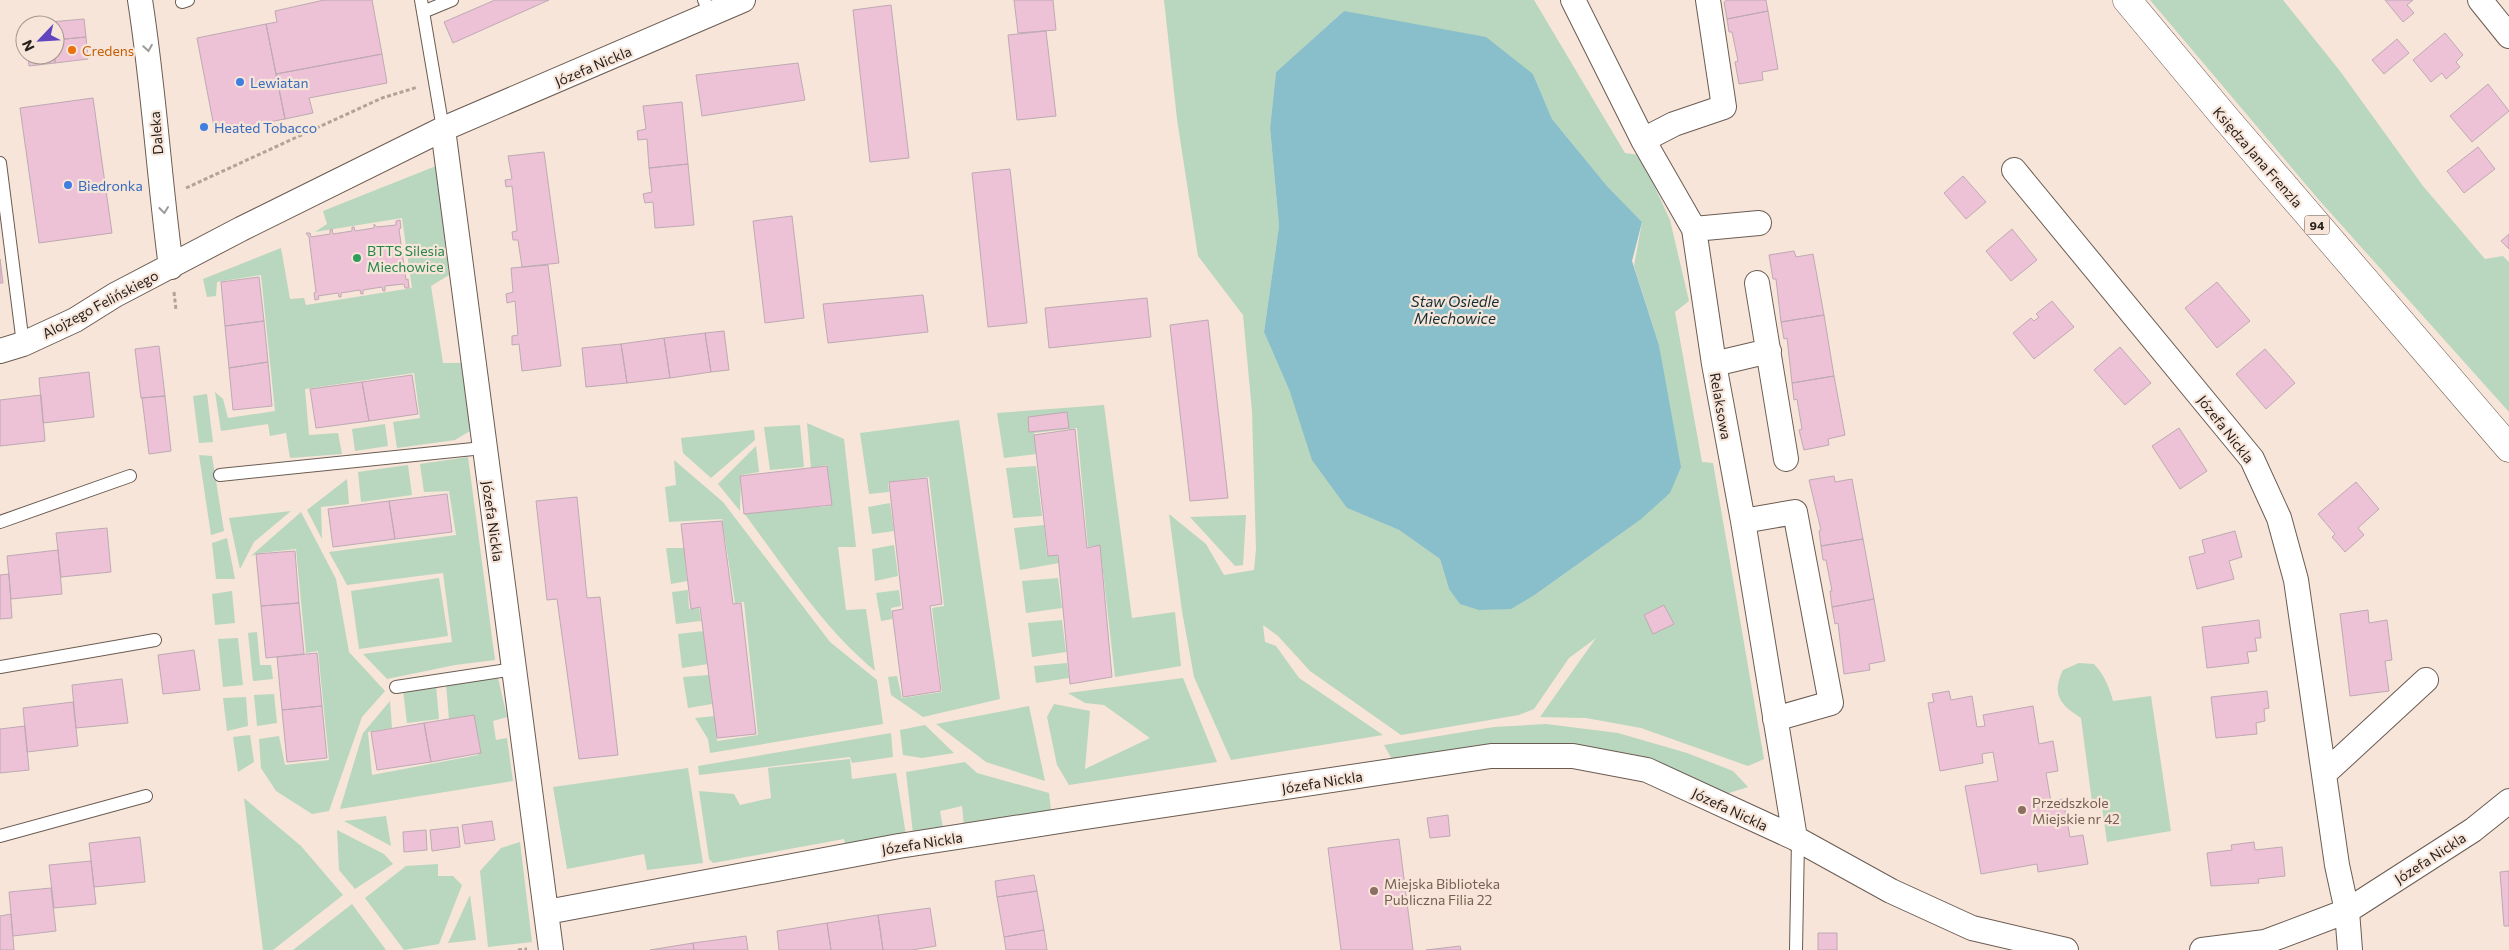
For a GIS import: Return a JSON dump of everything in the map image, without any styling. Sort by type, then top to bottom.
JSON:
[{"type":"main road","name":"Księdza Jana Frenzla","points":[[2127,0],[2222,116],[2509,448]]},
{"type":"street","name":"Daleka","points":[[140,0],[151,69],[162,199],[171,267]]},
{"type":"street","name":"Józefa Nickla","points":[[171,267],[442,129],[707,7],[743,0]]},
{"type":"street","name":"Relaksowa","points":[[1573,0],[1643,140],[1694,228],[1714,364],[1743,521],[1796,839]]},
{"type":"street","points":[[1643,140],[1674,124],[1724,107],[1708,0]]},
{"type":"street","points":[[2480,0],[2509,36]]},
{"type":"street","name":"Józefa Nickla","points":[[442,129],[551,950]]},
{"type":"street","name":"Józefa Nickla","points":[[2014,170],[2252,459],[2279,518],[2296,580],[2338,865],[2347,911],[2350,950]]},
{"type":"street","points":[[1694,228],[1759,223]]},
{"type":"street","name":"Alojzego Felińskiego","points":[[0,351],[23,344],[75,320],[115,295],[171,267]]},
{"type":"street","points":[[1757,283],[1786,459]]},
{"type":"street","points":[[1714,364],[1768,352]]},
{"type":"street","points":[[1743,521],[1796,512],[1831,703],[1775,718]]},
{"type":"street","points":[[2324,774],[2426,680]]},
{"type":"street","name":"Józefa Nickla","points":[[547,912],[899,846],[1491,756],[1573,756],[1647,770],[1796,839],[1891,891],[1972,928],[2066,950]]},
{"type":"street","name":"Józefa Nickla","points":[[2202,950],[2265,942],[2347,911],[2474,830],[2509,801]]},
{"type":"lane","points":[[442,129],[422,6],[452,0]]},
{"type":"lane","points":[[0,163],[23,344]]},
{"type":"lane","points":[[220,475],[483,448]]},
{"type":"lane","points":[[0,522],[130,476]]},
{"type":"lane","points":[[0,667],[155,640]]},
{"type":"lane","points":[[396,686],[514,669]]},
{"type":"lane","points":[[0,836],[146,796]]},
{"type":"lane","points":[[1796,839],[1796,950]]},
{"type":"path","points":[[162,199],[382,98],[434,83]]},
{"type":"green space","points":[[1164,0],[1534,0],[1625,153],[1640,155],[1670,220],[1689,301],[1675,312],[1702,462],[1713,463],[1764,759],[1748,766],[1641,728],[1586,718],[1540,717],[1596,638],[1569,658],[1534,709],[1519,715],[1401,735],[1310,671],[1278,636],[1263,625],[1265,642],[1276,646],[1299,678],[1383,735],[1231,760],[1194,677],[1182,611],[1169,514],[1206,544],[1224,575],[1254,570],[1256,549],[1252,411],[1243,315],[1198,256],[1177,119]],"holes":[[[1344,11],[1533,74],[1552,119],[1607,186],[1642,222],[1634,266],[1659,345],[1666,389],[1640,520],[1536,594],[1449,589],[1440,559],[1399,530],[1347,508],[1290,392],[1264,332],[1279,226],[1270,128],[1276,72]]]},
{"type":"green space","points":[[2150,0],[2283,0],[2340,71],[2423,186],[2485,259],[2503,256],[2509,262],[2509,412],[2319,200]]},
{"type":"green space","points":[[436,166],[449,275],[431,286],[443,363],[464,363],[470,431],[455,440],[397,448],[393,422],[420,418],[414,373],[305,389],[309,435],[338,433],[342,454],[290,458],[286,433],[270,436],[268,424],[221,431],[215,392],[223,399],[228,418],[275,411],[261,275],[217,282],[216,296],[207,297],[203,279],[281,248],[290,299],[304,298],[306,305],[412,288],[402,218],[315,232],[327,224],[323,211]]},
{"type":"green space","points":[[207,394],[213,442],[199,443],[193,396]]},
{"type":"green space","points":[[1104,405],[1132,618],[1175,612],[1181,666],[1115,677],[1100,545],[1088,547],[1077,428],[1034,433],[1036,454],[1004,458],[997,413]]},
{"type":"green space","points":[[959,420],[1000,699],[923,717],[891,695],[888,677],[897,676],[902,698],[942,692],[932,608],[944,606],[929,477],[888,482],[889,492],[869,494],[860,433]]},
{"type":"green space","points":[[807,423],[844,439],[856,547],[838,547],[846,610],[866,609],[875,671],[856,654],[821,616],[789,576],[744,513],[831,506],[827,465],[811,468]]},
{"type":"green space","points":[[385,424],[388,446],[355,451],[352,429]]},
{"type":"green space","points":[[800,425],[804,467],[770,470],[764,427]]},
{"type":"green space","points":[[754,430],[755,440],[711,478],[683,453],[681,438]]},
{"type":"green space","points":[[756,446],[759,472],[741,475],[740,511],[718,484]]},
{"type":"green space","points":[[199,455],[212,456],[224,531],[211,535]]},
{"type":"green space","points":[[468,457],[495,660],[455,665],[387,679],[363,654],[452,642],[443,573],[347,585],[329,552],[456,535],[449,491],[424,492],[420,464]]},
{"type":"green space","points":[[674,460],[723,502],[830,642],[877,680],[883,724],[710,753],[708,739],[695,718],[715,716],[717,741],[758,735],[744,602],[735,603],[722,519],[669,522],[665,487],[676,485]]},
{"type":"green space","points":[[408,465],[412,495],[361,502],[358,472]]},
{"type":"green space","points":[[1036,466],[1042,516],[1013,518],[1006,468]]},
{"type":"green space","points":[[347,479],[349,504],[321,507],[322,539],[307,510]]},
{"type":"green space","points":[[890,503],[894,531],[872,534],[868,507]]},
{"type":"green space","points":[[291,511],[254,542],[240,569],[229,518]]},
{"type":"green space","points":[[301,512],[336,579],[349,652],[385,691],[362,717],[329,811],[312,814],[276,791],[261,768],[259,739],[279,736],[285,765],[329,760],[318,651],[306,653],[296,549],[260,553],[251,556]]},
{"type":"green space","points":[[1246,515],[1243,565],[1235,566],[1190,517]]},
{"type":"green space","points":[[1044,525],[1047,555],[1057,555],[1059,563],[1020,570],[1014,528]]},
{"type":"green space","points":[[227,538],[235,579],[216,579],[212,543]]},
{"type":"green space","points":[[894,545],[898,576],[875,581],[872,549]]},
{"type":"green space","points":[[666,548],[684,548],[687,581],[671,584]]},
{"type":"green space","points":[[439,578],[448,636],[359,649],[351,591]]},
{"type":"green space","points":[[1058,578],[1062,608],[1026,613],[1022,581]]},
{"type":"green space","points":[[688,590],[689,609],[699,608],[701,621],[676,624],[672,592]]},
{"type":"green space","points":[[899,590],[901,606],[891,608],[892,619],[881,621],[876,593]]},
{"type":"green space","points":[[232,591],[235,623],[215,625],[212,594]]},
{"type":"green space","points":[[1062,620],[1066,652],[1032,657],[1028,623]]},
{"type":"green space","points":[[704,631],[708,664],[682,668],[678,634]]},
{"type":"green space","points":[[257,632],[260,665],[271,665],[273,679],[253,681],[248,633]]},
{"type":"green space","points":[[238,638],[243,685],[223,687],[218,639]]},
{"type":"green space","points":[[1067,663],[1069,678],[1036,683],[1034,666]]},
{"type":"green space","points":[[2079,663],[2094,664],[2106,681],[2113,701],[2151,696],[2171,831],[2107,842],[2101,800],[2092,802],[2081,718],[2063,703],[2058,692],[2059,678],[2063,670]]},
{"type":"green space","points":[[709,675],[712,704],[688,708],[683,677]]},
{"type":"green space","points":[[490,677],[498,678],[507,717],[493,721],[496,740],[507,738],[513,781],[340,809],[363,733],[390,701],[392,728],[368,732],[372,775],[478,755],[473,715],[449,719],[446,684]]},
{"type":"green space","points":[[1183,678],[1217,762],[1069,785],[1057,765],[1047,717],[1054,704],[1090,711],[1085,769],[1150,738],[1104,705],[1085,703],[1068,693]]},
{"type":"green space","points":[[436,685],[439,719],[407,723],[403,690]]},
{"type":"green space","points":[[274,694],[277,723],[257,726],[254,695]]},
{"type":"green space","points":[[246,697],[248,726],[227,731],[223,698]]},
{"type":"green space","points":[[1029,706],[1045,781],[986,762],[936,724]]},
{"type":"green space","points":[[1546,724],[1618,733],[1687,753],[1733,771],[1748,787],[1726,794],[1660,766],[1609,750],[1559,744],[1531,743],[1485,746],[1393,761],[1384,745],[1494,727]]},
{"type":"green space","points":[[925,725],[954,753],[922,758],[903,755],[900,730]]},
{"type":"green space","points":[[891,733],[893,757],[852,763],[850,757],[699,775],[698,766]]},
{"type":"green space","points":[[250,735],[254,762],[238,772],[233,737]]},
{"type":"green space","points":[[850,759],[852,779],[896,773],[906,835],[846,848],[844,839],[713,863],[709,859],[699,791],[734,794],[740,805],[771,798],[768,768]]},
{"type":"green space","points":[[965,762],[977,773],[1049,793],[1051,810],[964,826],[962,806],[940,811],[943,827],[913,833],[906,772]]},
{"type":"green space","points":[[688,768],[703,863],[647,870],[644,854],[567,869],[553,787]]},
{"type":"green space","points":[[244,798],[301,846],[343,895],[273,950],[263,950]]},
{"type":"green space","points":[[386,816],[391,846],[344,821]]},
{"type":"green space","points":[[337,830],[384,854],[393,864],[355,889],[339,870]]},
{"type":"green space","points":[[520,842],[532,942],[488,947],[480,871],[501,848]]},
{"type":"green space","points":[[438,864],[438,876],[453,876],[462,885],[439,944],[404,950],[365,898],[406,866]]},
{"type":"green space","points":[[470,895],[476,940],[448,943]]},
{"type":"green space","points":[[352,904],[386,950],[293,950]]},
{"type":"water","name":"Staw Osiedle Miechowice","points":[[1344,11],[1486,37],[1533,74],[1552,119],[1607,186],[1642,222],[1632,261],[1659,345],[1681,467],[1670,493],[1640,520],[1536,594],[1511,609],[1479,610],[1460,604],[1449,589],[1440,559],[1399,530],[1347,508],[1312,460],[1290,392],[1264,332],[1279,226],[1270,128],[1276,72]]},
{"type":"building","points":[[324,0],[372,0],[382,54],[276,74],[266,24],[277,22],[275,11]]},
{"type":"building","points":[[495,0],[549,0],[453,43],[444,22]]},
{"type":"building","points":[[1014,0],[1053,0],[1056,30],[1018,33]]},
{"type":"building","points":[[1727,0],[1766,0],[1768,11],[1727,19],[1724,2]]},
{"type":"building","points":[[2385,0],[2413,0],[2407,5],[2414,13],[2403,22]]},
{"type":"building","points":[[891,5],[909,158],[870,162],[853,10]]},
{"type":"building","points":[[1768,11],[1778,69],[1762,72],[1763,80],[1739,84],[1735,62],[1738,61],[1732,32],[1729,32],[1727,19]]},
{"type":"building","points":[[84,19],[86,37],[65,39],[65,21]]},
{"type":"building","points":[[266,24],[285,119],[215,132],[197,38]]},
{"type":"building","points":[[1046,31],[1056,116],[1017,120],[1008,35]]},
{"type":"building","points":[[2445,33],[2463,55],[2456,62],[2460,67],[2446,79],[2442,73],[2431,82],[2413,60]]},
{"type":"building","points":[[86,37],[88,59],[65,62],[65,39]]},
{"type":"building","points":[[2397,39],[2409,53],[2384,74],[2372,60]]},
{"type":"building","points":[[382,54],[387,83],[309,98],[313,113],[285,119],[276,74]]},
{"type":"building","points":[[798,63],[805,100],[702,116],[696,75]]},
{"type":"building","points":[[2488,84],[2509,111],[2472,142],[2450,116]]},
{"type":"building","points":[[93,98],[112,233],[39,243],[20,108]]},
{"type":"building","points":[[682,102],[688,164],[649,168],[647,139],[638,140],[637,131],[646,129],[643,106]]},
{"type":"building","points":[[2478,147],[2495,169],[2464,193],[2447,171]]},
{"type":"building","points":[[544,152],[559,263],[522,267],[518,240],[513,240],[512,232],[517,231],[512,186],[506,187],[505,180],[512,179],[508,156]]},
{"type":"building","points":[[688,164],[694,225],[655,228],[653,202],[645,203],[643,194],[652,192],[649,168]]},
{"type":"building","points":[[1010,169],[1027,323],[988,327],[972,173]]},
{"type":"building","points":[[1963,176],[1986,202],[1966,219],[1944,193]]},
{"type":"building","points":[[792,216],[804,318],[765,323],[753,221]]},
{"type":"building","name":"BTTS Silesia Miechowice","points":[[400,220],[401,228],[399,229],[406,280],[408,279],[409,288],[405,288],[404,284],[385,286],[385,291],[383,291],[382,287],[363,290],[363,294],[361,294],[360,290],[341,293],[341,297],[339,297],[338,293],[318,296],[319,299],[315,300],[314,293],[316,292],[309,237],[306,233],[310,233],[311,237],[330,234],[332,229],[333,234],[352,231],[352,227],[354,227],[355,231],[374,228],[374,224],[377,227],[396,225],[396,221]]},
{"type":"building","points":[[2012,229],[2037,260],[2011,281],[1986,251]]},
{"type":"building","points":[[2509,234],[2509,249],[2501,241]]},
{"type":"building","points":[[1794,251],[1796,257],[1813,254],[1824,315],[1781,322],[1776,279],[1773,279],[1769,255]]},
{"type":"building","points":[[0,259],[3,283],[0,283]]},
{"type":"building","points":[[548,265],[561,366],[522,371],[519,344],[512,345],[512,336],[518,335],[515,301],[507,303],[506,294],[513,292],[511,268]]},
{"type":"building","points":[[259,277],[264,321],[225,326],[221,282]]},
{"type":"building","points":[[2217,282],[2250,321],[2217,348],[2185,308]]},
{"type":"building","points":[[923,295],[928,332],[828,343],[823,304]]},
{"type":"building","points":[[1147,298],[1151,337],[1049,348],[1045,308]]},
{"type":"building","points":[[2052,301],[2074,327],[2034,359],[2013,333],[2031,318],[2034,321],[2039,317],[2036,314]]},
{"type":"building","points":[[1824,315],[1834,376],[1792,383],[1787,338],[1784,339],[1781,322]]},
{"type":"building","points":[[1208,320],[1228,498],[1190,501],[1170,325]]},
{"type":"building","points":[[264,321],[268,362],[229,368],[225,326]]},
{"type":"building","points":[[724,331],[729,370],[711,372],[705,333]]},
{"type":"building","points":[[705,333],[711,372],[670,378],[664,338]]},
{"type":"building","points":[[664,338],[670,378],[627,383],[621,344]]},
{"type":"building","points":[[621,344],[627,383],[586,387],[582,348]]},
{"type":"building","points":[[159,346],[165,396],[141,398],[135,349]]},
{"type":"building","points":[[2120,347],[2151,383],[2125,405],[2094,370]]},
{"type":"building","points":[[2265,349],[2295,383],[2266,409],[2236,374]]},
{"type":"building","points":[[268,362],[272,406],[233,410],[229,368]]},
{"type":"building","points":[[89,372],[94,417],[43,423],[39,378]]},
{"type":"building","points":[[412,375],[418,414],[369,421],[362,382]]},
{"type":"building","points":[[1834,376],[1845,435],[1828,439],[1829,445],[1804,450],[1799,430],[1802,429],[1797,399],[1794,400],[1792,383]]},
{"type":"building","points":[[362,382],[369,421],[316,428],[310,389]]},
{"type":"building","points":[[41,395],[45,441],[0,446],[0,400]]},
{"type":"building","points":[[165,396],[171,451],[149,454],[142,398]]},
{"type":"building","points":[[1067,412],[1069,428],[1029,432],[1028,417]]},
{"type":"building","points":[[2179,428],[2207,471],[2180,489],[2152,446]]},
{"type":"building","points":[[1075,429],[1087,548],[1100,545],[1112,677],[1070,684],[1058,555],[1048,556],[1034,435]]},
{"type":"building","points":[[827,466],[832,505],[744,514],[740,476]]},
{"type":"building","points":[[1834,476],[1835,482],[1852,479],[1863,539],[1821,546],[1819,531],[1821,530],[1809,480]]},
{"type":"building","points":[[927,478],[942,604],[930,606],[941,691],[903,697],[892,611],[903,609],[889,482]]},
{"type":"building","points":[[2356,482],[2379,509],[2358,528],[2364,535],[2345,552],[2332,537],[2335,534],[2318,514]]},
{"type":"building","points":[[447,494],[452,532],[395,539],[389,501]]},
{"type":"building","points":[[577,497],[587,598],[600,597],[618,755],[579,759],[557,599],[547,600],[536,501]]},
{"type":"building","points":[[389,501],[395,539],[333,547],[328,509]]},
{"type":"building","points":[[722,521],[733,604],[741,603],[756,734],[717,738],[700,607],[691,609],[681,524]]},
{"type":"building","points":[[107,528],[111,572],[61,577],[56,533]]},
{"type":"building","points":[[2235,531],[2242,557],[2229,561],[2234,579],[2197,589],[2189,557],[2205,553],[2202,540]]},
{"type":"building","points":[[1863,539],[1874,599],[1832,607],[1830,591],[1832,591],[1826,560],[1823,560],[1821,546]]},
{"type":"building","points":[[58,550],[62,594],[11,599],[7,556]]},
{"type":"building","points":[[295,551],[299,603],[261,606],[256,554]]},
{"type":"building","points":[[9,574],[12,618],[0,619],[0,575]]},
{"type":"building","points":[[1874,599],[1885,661],[1869,664],[1870,670],[1844,674],[1838,623],[1835,624],[1832,607]]},
{"type":"building","points":[[299,603],[304,654],[266,658],[261,606]]},
{"type":"building","points":[[1664,605],[1674,624],[1653,634],[1644,615]]},
{"type":"building","points":[[2368,610],[2369,623],[2387,620],[2392,660],[2385,661],[2389,691],[2350,696],[2340,614]]},
{"type":"building","points":[[2259,620],[2261,638],[2255,638],[2257,651],[2247,652],[2249,663],[2207,668],[2202,627]]},
{"type":"building","points":[[194,650],[200,690],[163,694],[158,655]]},
{"type":"building","points":[[317,653],[322,706],[282,710],[277,657]]},
{"type":"building","points":[[122,679],[128,723],[76,728],[72,685]]},
{"type":"building","points":[[1949,691],[1951,700],[1972,696],[1977,727],[1985,726],[1983,715],[2033,706],[2039,744],[2053,741],[2058,771],[2046,773],[2051,802],[2063,799],[2070,837],[2083,835],[2088,864],[2038,872],[2037,864],[1981,874],[1965,786],[1998,781],[1993,752],[1982,754],[1983,763],[1940,771],[1928,703],[1934,702],[1932,694]]},
{"type":"building","points":[[2267,691],[2269,708],[2264,709],[2265,721],[2256,723],[2257,734],[2216,738],[2211,697]]},
{"type":"building","points":[[73,702],[78,746],[27,752],[23,708]]},
{"type":"building","points":[[322,706],[327,758],[287,762],[282,710]]},
{"type":"building","points":[[474,715],[481,753],[431,762],[424,723]]},
{"type":"building","points":[[424,723],[431,762],[377,770],[371,732]]},
{"type":"building","points":[[25,726],[29,770],[0,773],[0,729]]},
{"type":"building","points":[[1448,815],[1450,836],[1430,838],[1427,818]]},
{"type":"building","points":[[492,821],[495,840],[465,844],[462,825]]},
{"type":"building","points":[[458,827],[460,847],[432,851],[430,830]]},
{"type":"building","points":[[426,830],[427,850],[404,852],[403,832]]},
{"type":"building","points":[[140,837],[145,882],[94,887],[89,843]]},
{"type":"building","points":[[1399,839],[1413,950],[1341,950],[1328,848]]},
{"type":"building","points":[[2254,842],[2255,850],[2282,847],[2285,876],[2258,879],[2259,883],[2211,886],[2207,853],[2232,850],[2231,845]]},
{"type":"building","points":[[91,861],[96,904],[54,908],[49,865]]},
{"type":"building","points":[[2509,871],[2509,926],[2504,926],[2500,872]]},
{"type":"building","points":[[1034,875],[1037,891],[997,897],[995,881]]},
{"type":"building","points":[[51,888],[56,931],[13,936],[9,892]]},
{"type":"building","points":[[1037,891],[1044,930],[1004,937],[997,897]]},
{"type":"building","points":[[930,908],[936,946],[912,950],[883,950],[878,915]]},
{"type":"building","points":[[11,914],[14,950],[0,950],[0,916]]},
{"type":"building","points":[[878,915],[883,950],[831,950],[827,923]]},
{"type":"building","points":[[827,923],[831,950],[779,950],[777,931]]},
{"type":"building","points":[[1044,930],[1047,950],[1006,950],[1004,937]]},
{"type":"building","points":[[1818,933],[1837,933],[1837,950],[1818,950]]},
{"type":"building","points":[[746,936],[748,950],[694,950],[693,943]]},
{"type":"building","points":[[693,943],[694,950],[650,950]]},
{"type":"building","points":[[1460,946],[1461,950],[1426,950]]},
{"type":"place","name":"Credens","points":[[72,50]]},
{"type":"place","name":"Lewiatan","points":[[240,82]]},
{"type":"place","name":"Heated Tobacco","points":[[204,127]]},
{"type":"place","name":"Biedronka","points":[[68,185]]},
{"type":"place","name":"BTTS Silesia Miechowice","points":[[357,258]]},
{"type":"place","name":"Przedszkole Miejskie nr 42","points":[[2022,810]]},
{"type":"place","name":"Miejska Biblioteka Publiczna Filia 22","points":[[1374,891]]}]
